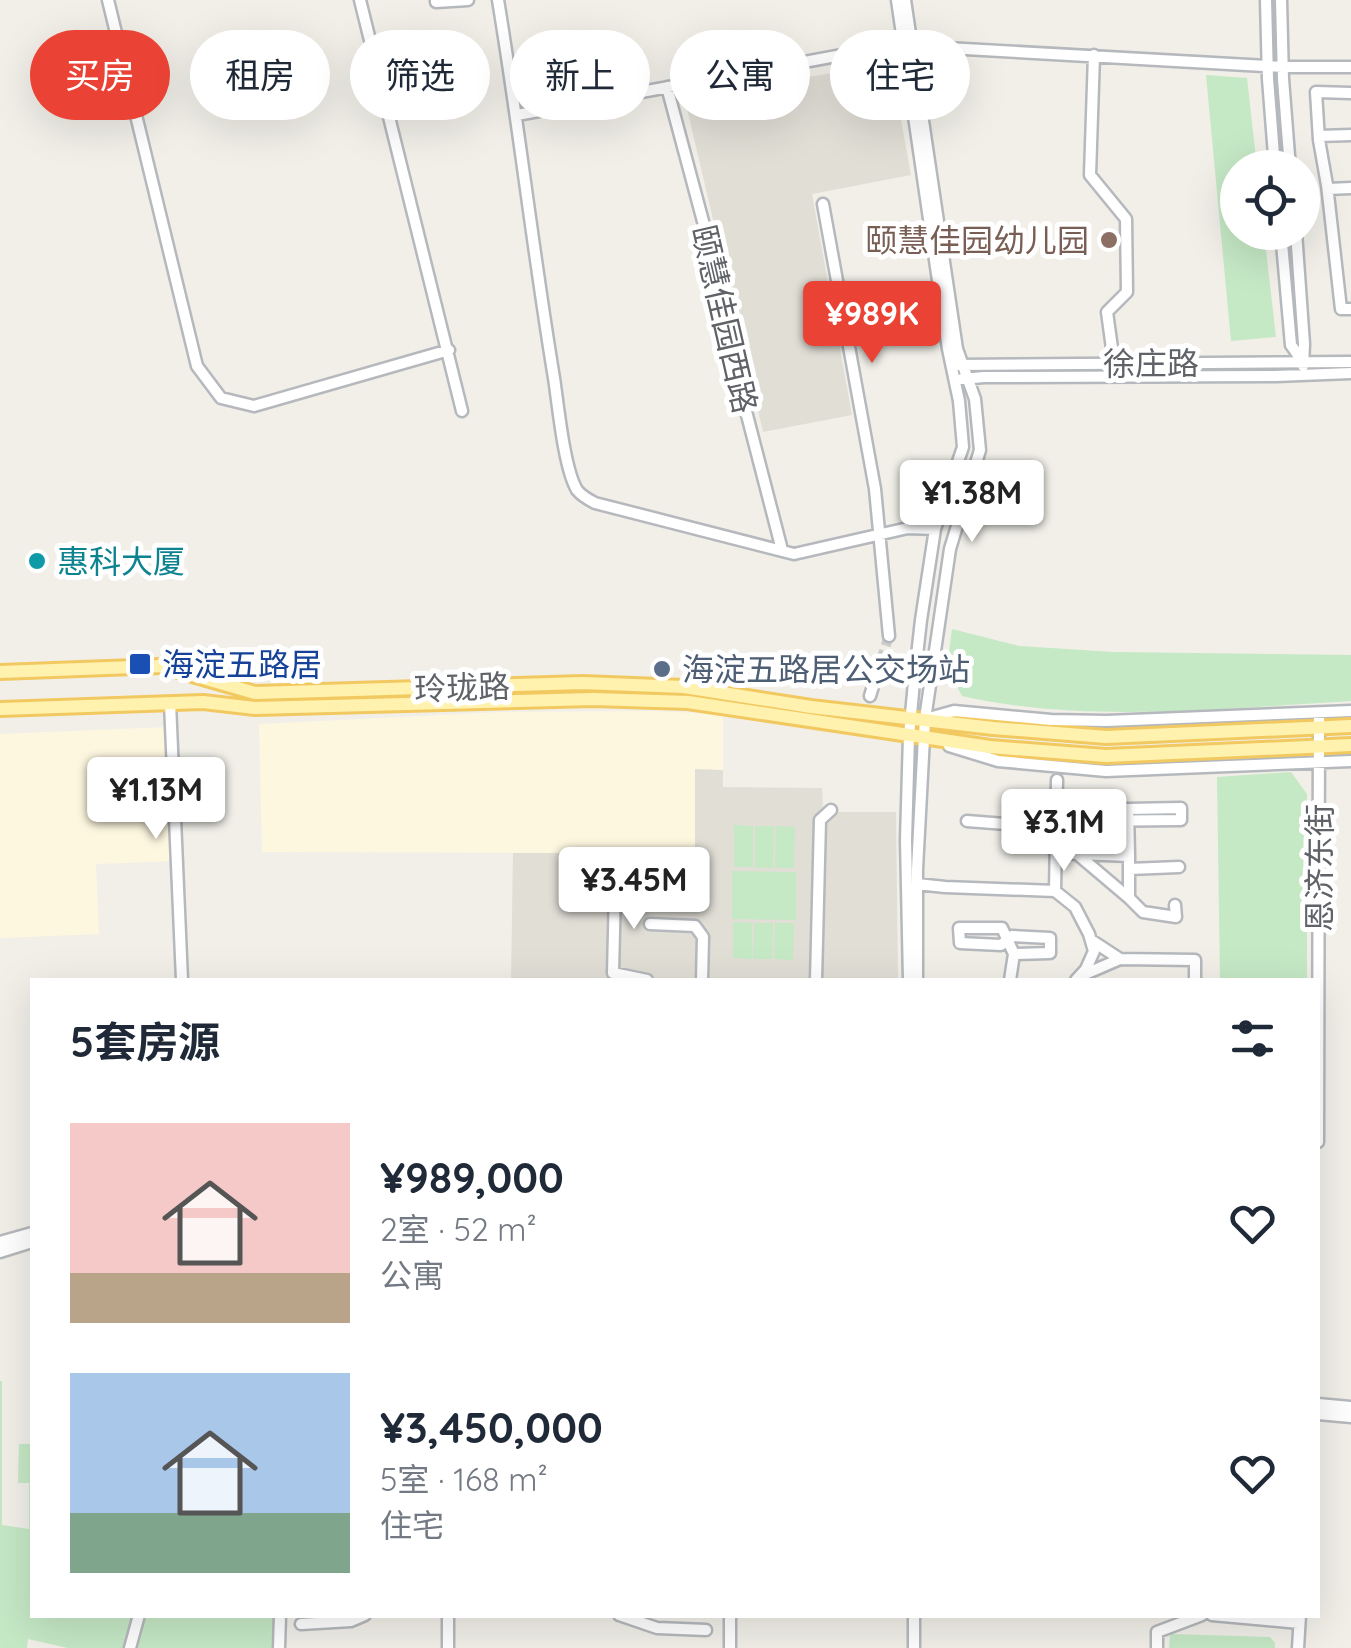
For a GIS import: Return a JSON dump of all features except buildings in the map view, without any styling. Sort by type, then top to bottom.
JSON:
[{"type":"main road","name":"玲珑路","points":[[4,673],[161,666],[255,693],[582,683],[684,686],[918,719],[1106,737],[1319,720],[1351,726]]},
{"type":"main road","name":"玲珑路","points":[[0,709],[204,702],[254,708],[592,699],[688,702],[924,738],[1106,756],[1351,745]]},
{"type":"street","points":[[108,0],[197,366],[221,398],[254,406],[449,350]]},
{"type":"street","points":[[360,0],[462,411]]},
{"type":"street","points":[[436,0],[468,0]]},
{"type":"street","points":[[498,0],[510,73]]},
{"type":"street","points":[[897,0],[957,365],[968,378],[975,398],[980,450],[950,550],[918,719],[909,736],[909,978]]},
{"type":"street","points":[[906,0],[910,30]]},
{"type":"street","points":[[1266,0],[1274,150]]},
{"type":"street","points":[[1281,0],[1289,150]]},
{"type":"street","points":[[970,49],[1351,67]]},
{"type":"street","points":[[1094,54],[1090,174],[1126,219],[1127,292],[1107,312],[1114,363]]},
{"type":"street","points":[[650,90],[830,57]]},
{"type":"street","name":"颐慧佳园西路","points":[[667,88],[708,240],[726,334],[782,550]]},
{"type":"street","points":[[1351,93],[1316,92],[1341,310],[1351,310]]},
{"type":"street","points":[[518,120],[558,410],[578,492],[595,504],[794,554],[908,528],[936,529]]},
{"type":"street","points":[[917,978],[924,738],[918,719],[920,620],[936,529],[963,446],[954,380],[957,349],[923,120]]},
{"type":"street","points":[[1319,136],[1351,135]]},
{"type":"street","points":[[1328,189],[1351,188]]},
{"type":"street","points":[[822,204],[874,489],[889,636]]},
{"type":"street","points":[[1282,250],[1290,345],[1303,368]]},
{"type":"street","points":[[1297,250],[1303,368]]},
{"type":"street","name":"徐庄路","points":[[954,380],[1303,368],[1351,362]]},
{"type":"street","name":"徐庄路","points":[[957,365],[1114,363],[1351,373]]},
{"type":"street","points":[[870,696],[882,660]]},
{"type":"street","points":[[170,703],[182,978]]},
{"type":"street","name":"玲珑路","points":[[1319,720],[1351,712]]},
{"type":"street","name":"恩济东街","points":[[1318,978],[1319,720]]},
{"type":"street","name":"玲珑路","points":[[924,738],[998,761],[1106,771],[1351,761]]},
{"type":"street","points":[[1055,891],[1057,780]]},
{"type":"street","points":[[816,978],[820,820],[831,810]]},
{"type":"street","points":[[1128,814],[1129,898]]},
{"type":"street","points":[[967,821],[1056,828]]},
{"type":"street","points":[[1055,853],[1129,856]]},
{"type":"street","points":[[1077,854],[1143,912],[1176,917],[1175,905]]},
{"type":"street","points":[[1129,869],[1179,867]]},
{"type":"street","points":[[917,884],[1055,891],[1076,907],[1094,951],[1078,978]]},
{"type":"street","points":[[615,889],[613,972],[638,978]]},
{"type":"street","points":[[650,924],[695,926],[702,937],[702,978]]},
{"type":"street","points":[[1010,978],[1014,954],[1007,940],[1012,936],[1050,938],[1050,953],[1014,954]]},
{"type":"street","points":[[1091,940],[1120,959]]},
{"type":"street","points":[[1079,978],[1120,959],[1195,960],[1195,978]]},
{"type":"street","points":[[0,1242],[30,1234]]},
{"type":"street","points":[[0,1252],[30,1243]]},
{"type":"street","points":[[1320,1404],[1351,1407]]},
{"type":"street","points":[[1320,1414],[1351,1417]]},
{"type":"street","points":[[132,1647],[137,1618]]},
{"type":"street","points":[[279,1648],[280,1618]]},
{"type":"street","points":[[301,1624],[358,1618]]},
{"type":"street","points":[[448,1618],[448,1648]]},
{"type":"street","points":[[628,1618],[657,1628],[706,1630]]},
{"type":"street","points":[[730,1618],[730,1648]]},
{"type":"street","points":[[914,1618],[914,1648]]},
{"type":"street","points":[[1156,1648],[1157,1632],[1194,1618]]},
{"type":"street","points":[[1298,1648],[1300,1619]]},
{"type":"shaded area","points":[[830,73],[830,120],[901,120],[911,175],[812,194],[852,415],[763,432],[690,120],[810,120],[810,77]]},
{"type":"shaded area","points":[[503,712],[723,714],[723,770],[695,770],[692,861],[617,859],[616,853],[262,852],[259,724]]},
{"type":"shaded area","points":[[169,727],[174,861],[96,864],[99,934],[0,938],[0,734]]},
{"type":"shaded area","points":[[695,769],[723,770],[723,787],[822,788],[823,812],[896,812],[898,978],[511,978],[513,853],[617,853],[617,859],[692,861]]},
{"type":"green space","points":[[1206,75],[1247,78],[1255,150],[1220,150],[1220,224]]},
{"type":"green space","points":[[1222,250],[1266,250],[1276,337],[1231,341]]},
{"type":"green space","points":[[952,629],[1019,646],[1114,652],[1351,655],[1351,701],[1156,712],[1009,705],[962,696],[947,668]]},
{"type":"green space","points":[[1291,772],[1307,794],[1307,978],[1220,978],[1217,777]]},
{"type":"green space","points":[[734,825],[753,826],[753,867],[734,867]]},
{"type":"green space","points":[[755,826],[774,826],[773,868],[755,868]]},
{"type":"green space","points":[[776,826],[795,827],[794,868],[775,868]]},
{"type":"green space","points":[[732,871],[796,872],[796,920],[732,919]]},
{"type":"green space","points":[[733,922],[752,923],[752,959],[733,958]]},
{"type":"green space","points":[[754,923],[773,923],[772,959],[753,959]]},
{"type":"green space","points":[[775,923],[794,923],[793,960],[774,959]]},
{"type":"green space","points":[[0,1381],[2,1525],[29,1529],[29,1483],[18,1483],[19,1444],[30,1444],[30,1618],[274,1618],[273,1648],[68,1648],[28,1639],[27,1648],[0,1648]]},
{"type":"green space","points":[[1170,1634],[1270,1637],[1275,1648],[1169,1648]]},
{"type":"tunnel","points":[[881,660],[889,636]]},
{"type":"place","name":"颐慧佳园幼儿园","points":[[1109,240]]},
{"type":"place","name":"惠科大厦","points":[[37,561]]},
{"type":"place","name":"海淀五路居","points":[[140,664]]},
{"type":"place","name":"海淀五路居公交场站","points":[[662,669]]}]
